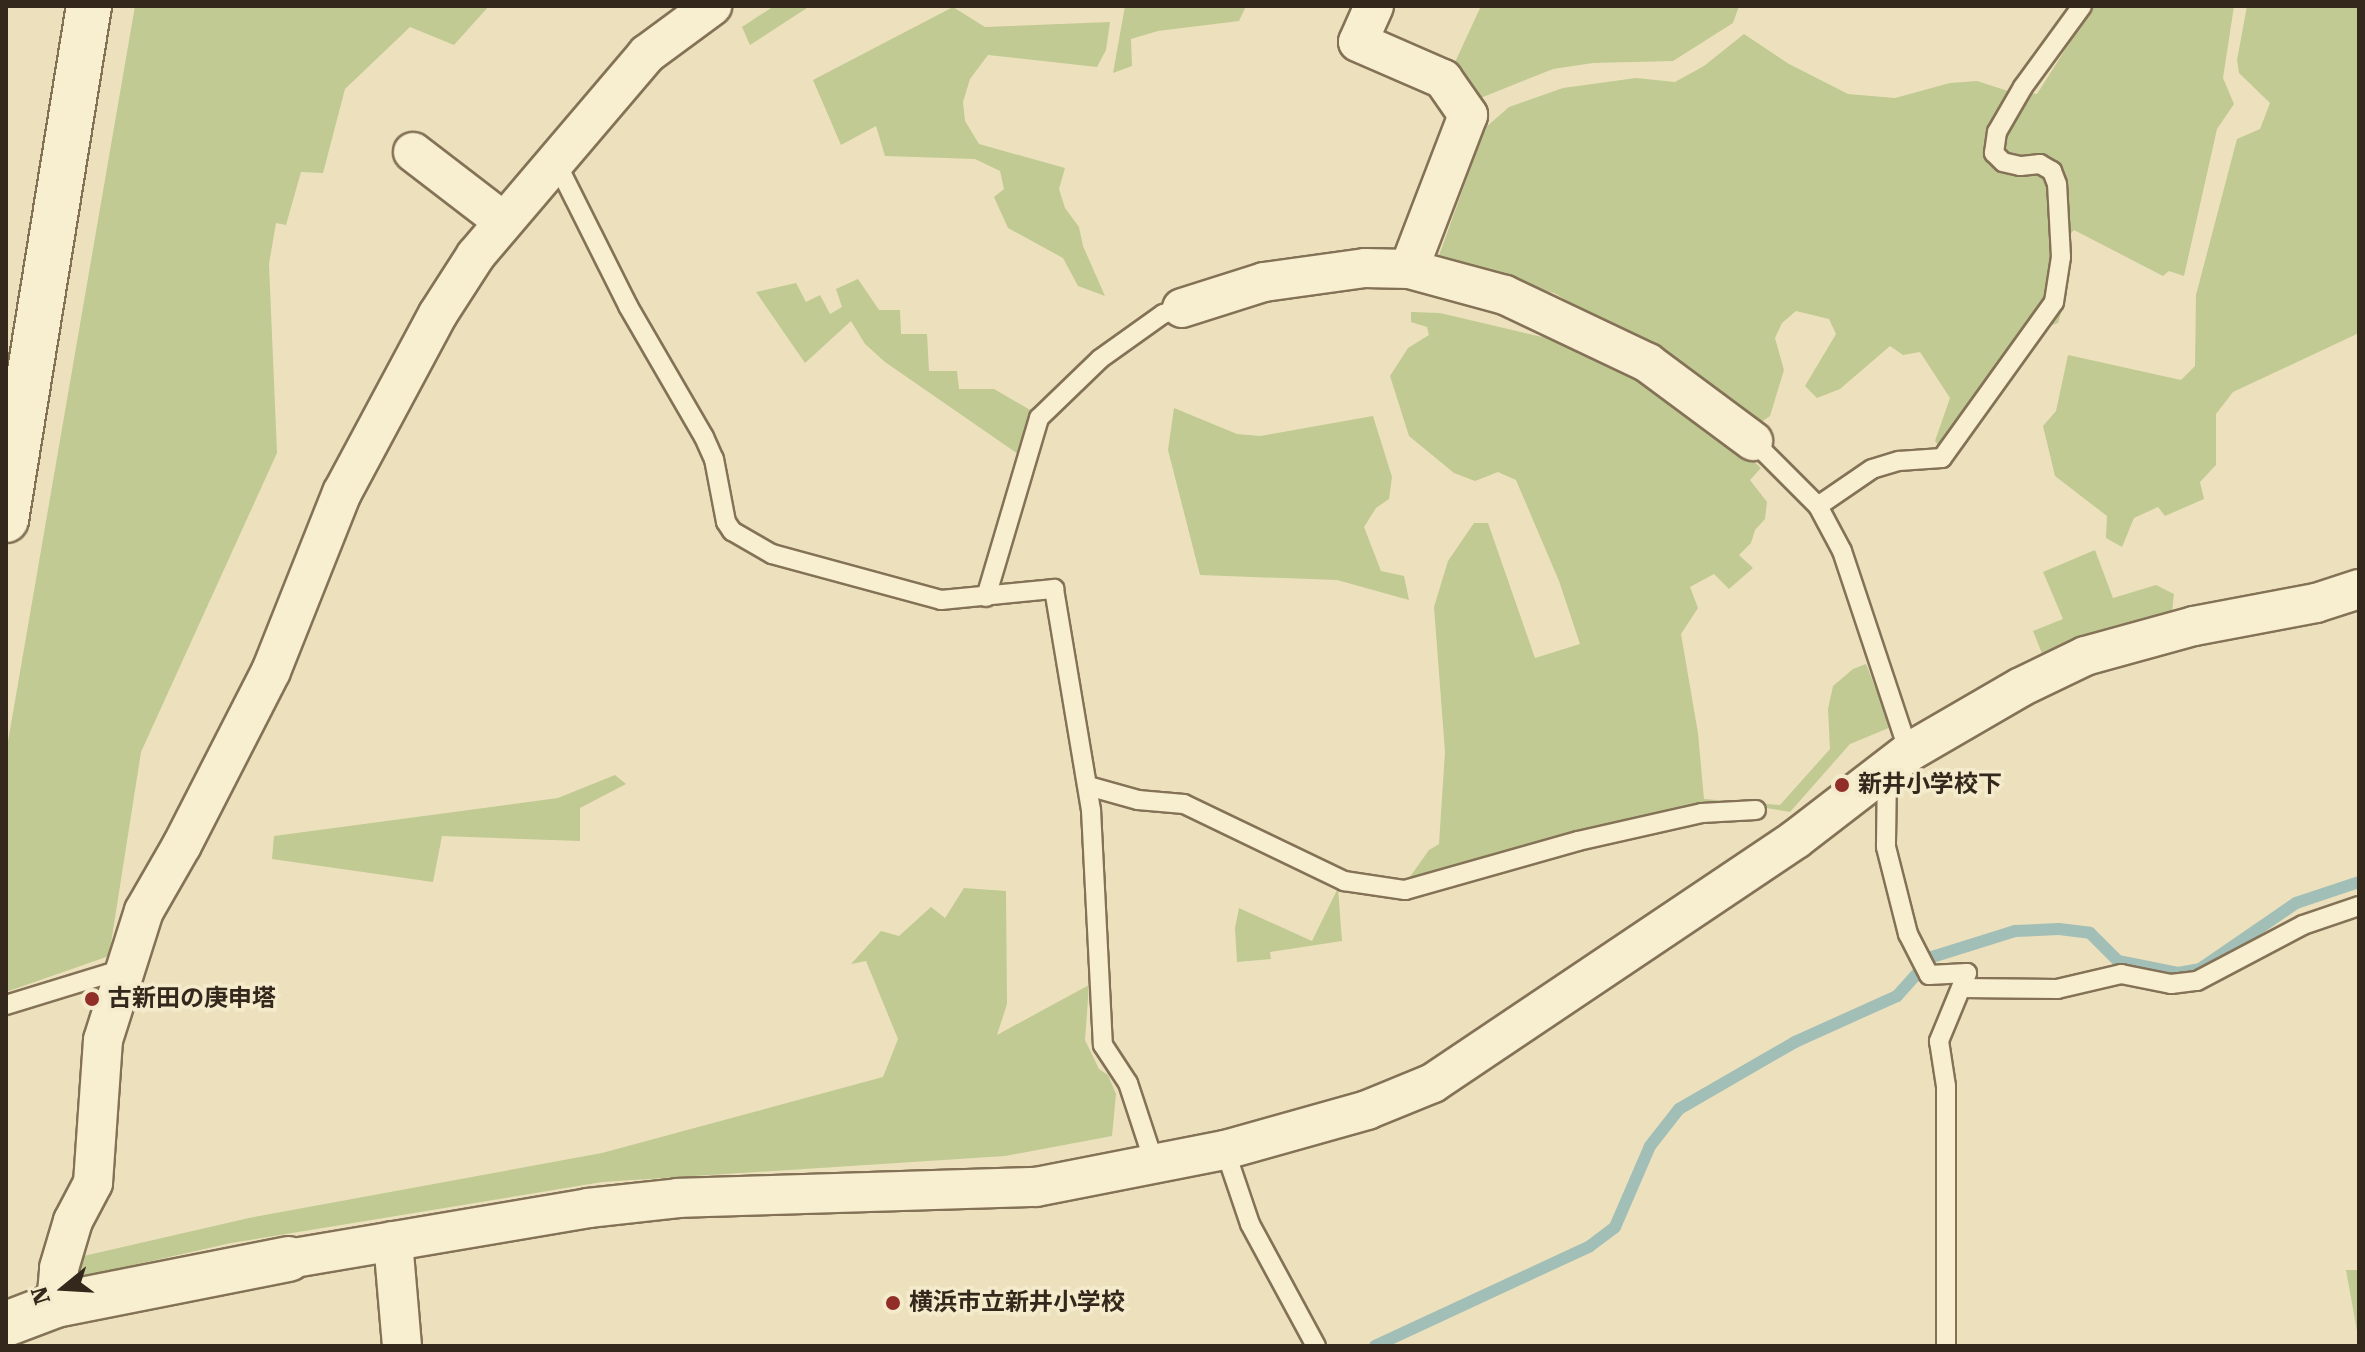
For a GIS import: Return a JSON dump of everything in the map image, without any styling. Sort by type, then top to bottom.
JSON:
[{"type":"street","points":[[6,520],[89,6]]},
{"type":"street","points":[[56,1305],[59,1268],[69,1233],[93,1183],[103,1040],[144,911],[182,845],[271,671],[342,493],[438,314],[503,221],[647,54],[712,6]]},
{"type":"street","points":[[1374,6],[1358,42],[1443,79],[1468,115],[1409,269]]},
{"type":"street","points":[[413,152],[503,221]]},
{"type":"street","points":[[1182,308],[1264,282],[1365,268],[1409,269],[1505,295],[1648,363],[1753,441]]},
{"type":"street","points":[[6,1324],[56,1305],[288,1259],[588,1208],[678,1198],[1036,1187],[1225,1150],[1367,1110],[1433,1083],[1796,839],[1898,762],[2021,687],[2085,656],[2194,626],[2316,603],[2359,589]]},
{"type":"street","points":[[393,1241],[402,1346]]},
{"type":"lane","points":[[1818,506],[1872,469],[1899,461],[1942,458],[2054,302],[2061,257],[2057,184],[2052,171],[2040,164],[2020,166],[2003,162],[1994,153],[1997,132],[2023,87],[2082,6]]},
{"type":"lane","points":[[555,160],[628,306],[704,437],[714,459],[726,522],[732,531],[772,554],[941,600],[1054,589],[1088,786],[1103,1045],[1128,1083],[1155,1165]]},
{"type":"lane","points":[[986,597],[1039,418],[1100,359],[1163,314],[1182,308]]},
{"type":"lane","points":[[1753,441],[1818,506],[1842,551],[1898,762],[1886,847],[1908,934],[1929,975],[1967,973],[1939,1041],[1945,1075],[1946,1346]]},
{"type":"lane","points":[[1088,786],[1138,800],[1184,804],[1344,881],[1405,890],[1578,841],[1702,813],[1756,810]]},
{"type":"lane","points":[[1962,988],[2057,989],[2121,974],[2171,984],[2197,981],[2303,925],[2359,906]]},
{"type":"lane","points":[[6,1005],[126,968]]},
{"type":"lane","points":[[1225,1150],[1250,1224],[1316,1346]]},
{"type":"green space","points":[[135,6],[489,6],[454,45],[410,27],[345,89],[323,173],[301,172],[286,225],[276,223],[269,264],[277,453],[141,752],[109,956],[6,992],[6,753]]},
{"type":"green space","points":[[774,6],[810,6],[750,45],[742,27]]},
{"type":"green space","points":[[1125,6],[1246,6],[1239,21],[1158,31],[1131,39],[1132,66],[1113,73]]},
{"type":"green space","points":[[1481,6],[1739,6],[1733,23],[1673,61],[1593,63],[1553,69],[1473,101],[1450,73]]},
{"type":"green space","points":[[2093,6],[2234,6],[2223,78],[2234,104],[2217,129],[2184,276],[2169,271],[2163,276],[2074,230],[2067,238],[2067,293],[2058,323],[2027,333],[1940,448],[1935,441],[1950,398],[1920,352],[1903,355],[1890,346],[1840,389],[1817,398],[1805,386],[1836,334],[1829,319],[1796,311],[1782,323],[1775,338],[1784,370],[1770,416],[1757,425],[1644,346],[1554,293],[1437,261],[1485,128],[1509,107],[1563,88],[1636,78],[1675,82],[1704,66],[1744,34],[1789,64],[1848,94],[1895,98],[1950,83],[1977,81],[2011,92],[2037,94]]},
{"type":"green space","points":[[2247,6],[2359,6],[2359,333],[2233,392],[2216,414],[2216,465],[2200,482],[2204,499],[2165,516],[2158,507],[2134,518],[2122,547],[2106,538],[2107,516],[2055,476],[2043,426],[2056,411],[2068,355],[2181,380],[2195,366],[2196,295],[2237,139],[2260,129],[2270,103],[2239,73],[2237,60]]},
{"type":"green space","points":[[953,7],[985,27],[1110,22],[1106,50],[1097,67],[988,55],[970,79],[963,102],[965,121],[979,144],[1065,168],[1059,189],[1065,208],[1079,227],[1083,246],[1105,296],[1078,286],[1063,258],[1008,228],[994,197],[1004,189],[1000,171],[975,159],[885,156],[876,126],[841,145],[813,80]]},
{"type":"green space","points":[[858,279],[879,310],[900,310],[901,334],[927,334],[929,371],[957,371],[959,389],[994,389],[1037,414],[1018,454],[885,362],[865,344],[851,321],[805,363],[756,292],[796,283],[806,302],[820,295],[830,314],[842,307],[836,289]]},
{"type":"green space","points":[[1411,312],[1440,313],[1598,350],[1711,422],[1761,468],[1750,480],[1767,502],[1765,519],[1755,530],[1751,543],[1739,555],[1753,568],[1729,589],[1714,574],[1690,587],[1698,608],[1681,634],[1698,733],[1704,799],[1780,805],[1830,749],[1828,709],[1833,686],[1853,669],[1866,664],[1891,727],[1850,744],[1790,812],[1754,806],[1407,881],[1429,850],[1439,844],[1445,752],[1434,607],[1448,561],[1474,523],[1488,523],[1535,658],[1580,644],[1559,581],[1516,480],[1498,472],[1475,481],[1454,473],[1409,436],[1390,376],[1408,348],[1429,335],[1427,327],[1411,322]]},
{"type":"green space","points":[[1174,408],[1237,434],[1260,436],[1373,416],[1392,477],[1389,499],[1376,508],[1364,527],[1381,571],[1404,576],[1409,600],[1337,580],[1200,575],[1168,450]]},
{"type":"green space","points":[[2095,550],[2113,598],[2156,585],[2174,594],[2172,613],[2115,627],[2043,656],[2033,631],[2063,619],[2043,572]]},
{"type":"green space","points":[[615,775],[626,784],[580,808],[580,841],[442,836],[433,882],[272,859],[274,836],[558,798]]},
{"type":"green space","points":[[964,888],[1006,891],[1007,1004],[997,1035],[1089,985],[1085,1040],[1099,1069],[1108,1075],[1116,1094],[1112,1136],[1005,1156],[602,1182],[231,1243],[85,1276],[75,1258],[249,1218],[602,1153],[883,1077],[898,1039],[866,961],[851,964],[881,931],[899,936],[931,907],[945,918]]},
{"type":"green space","points":[[1338,888],[1342,941],[1270,952],[1271,959],[1237,962],[1235,928],[1239,908],[1312,941]]},
{"type":"green space","points":[[2346,1270],[2359,1270],[2359,1342]]},
{"type":"waterway","points":[[1375,1346],[1590,1246],[1615,1227],[1650,1146],[1679,1109],[1795,1042],[1897,996],[1932,957],[2015,931],[2059,929],[2090,933],[2118,961],[2178,973],[2200,969],[2296,903],[2359,882]]},
{"type":"place","name":"新井小学校下","points":[[1842,785]]},
{"type":"place","name":"古新田の庚申塔","points":[[92,999]]},
{"type":"place","name":"横浜市立新井小学校","points":[[893,1303]]}]
